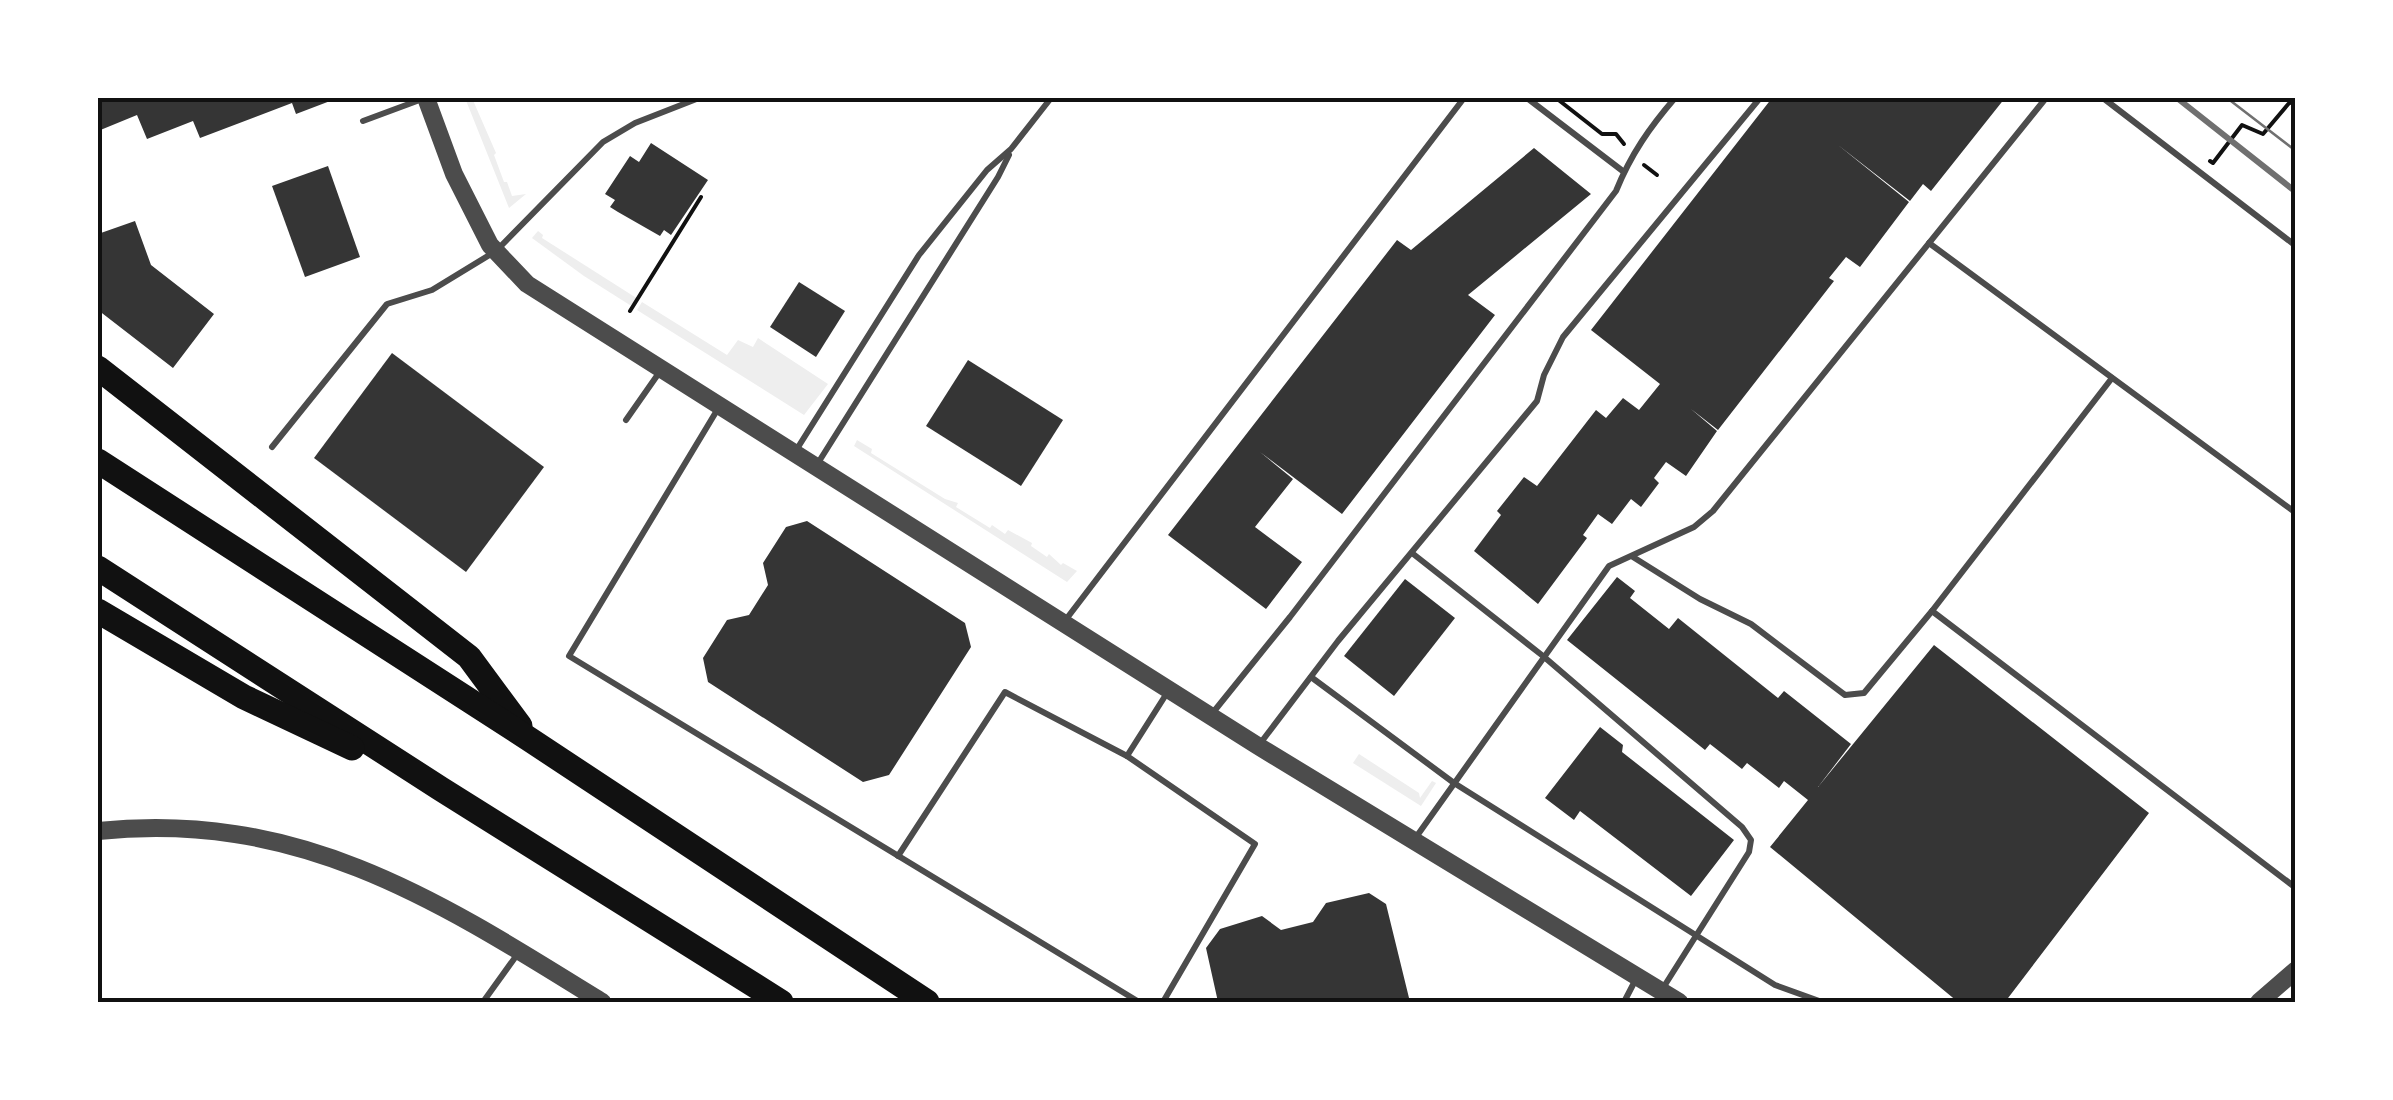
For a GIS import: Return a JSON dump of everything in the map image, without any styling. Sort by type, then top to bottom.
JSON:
[{"type":"highway","points":[[98,368],[469,657],[529,738]]},
{"type":"highway","points":[[98,460],[529,738],[927,1002]]},
{"type":"highway","points":[[98,568],[782,1002]]},
{"type":"highway","points":[[98,610],[244,698],[441,789]]},
{"type":"street","points":[[426,98],[454,174],[496,251],[526,284],[1258,746],[1680,1002]]},
{"type":"street","points":[[98,831],[163,826],[216,829],[302,847],[369,871],[520,951],[602,1002]]},
{"type":"street","points":[[2259,1002],[2296,970]]},
{"type":"lane","points":[[363,121],[426,98]]},
{"type":"lane","points":[[272,447],[386,304],[432,290],[496,251],[603,142],[635,123],[699,98]]},
{"type":"lane","points":[[815,466],[1012,149],[1051,98]]},
{"type":"lane","points":[[1063,623],[1464,98]]},
{"type":"lane","points":[[1527,98],[1624,172]]},
{"type":"lane","points":[[1210,716],[1302,602],[1616,190],[1632,153],[1675,98]]},
{"type":"lane","points":[[1258,746],[1537,401],[1544,375],[1563,337],[1760,98]]},
{"type":"lane","points":[[1413,842],[1610,566],[1694,527],[1713,511],[2046,98]]},
{"type":"lane","points":[[2103,98],[2296,246]]},
{"type":"lane","points":[[794,453],[919,255],[987,170],[1012,149]]},
{"type":"lane","points":[[1929,243],[2296,513]]},
{"type":"lane","points":[[626,420],[661,369]]},
{"type":"lane","points":[[1632,557],[1700,599],[1751,624],[1845,695],[1864,693],[1932,612],[2112,378]]},
{"type":"lane","points":[[720,406],[570,656],[1140,1002]]},
{"type":"lane","points":[[1412,552],[1543,656],[1742,827],[1751,840],[1749,852],[1661,992]]},
{"type":"lane","points":[[1932,612],[2296,888]]},
{"type":"lane","points":[[1311,677],[1454,783],[1775,985],[1822,1002]]},
{"type":"lane","points":[[1127,756],[1169,690]]},
{"type":"lane","points":[[898,856],[1006,692],[1127,756],[1256,844],[1163,1002]]},
{"type":"lane","points":[[483,1002],[520,951]]},
{"type":"lane","points":[[1624,1002],[1637,977]]},
{"type":"path","points":[[1556,98],[1602,134],[1616,134],[1657,175]]},
{"type":"path","points":[[2198,152],[2213,163],[2242,125],[2263,134],[2290,102],[2296,106]]},
{"type":"path","points":[[630,312],[701,197]]},
{"type":"shaded area","points":[[465,98],[472,98],[512,196],[526,194],[509,208]]},
{"type":"shaded area","points":[[538,231],[542,238],[638,299],[633,307],[532,238]]},
{"type":"shaded area","points":[[642,302],[727,355],[738,340],[753,347],[758,338],[828,384],[804,415],[637,310]]},
{"type":"shaded area","points":[[857,440],[872,449],[871,453],[945,499],[958,503],[956,507],[990,528],[992,525],[1005,534],[1008,530],[1047,557],[1049,554],[1061,565],[1077,571],[1067,582],[854,446]]},
{"type":"shaded area","points":[[1359,754],[1419,793],[1420,798],[1432,781],[1436,783],[1421,806],[1353,763]]},
{"type":"building","points":[[98,98],[338,98],[296,114],[292,103],[200,138],[193,121],[147,139],[137,115],[98,131]]},
{"type":"building","points":[[1772,98],[2005,98],[1931,191],[1923,184],[1910,201],[1838,145],[1909,202],[1860,267],[1846,257],[1829,278],[1834,281],[1718,430],[1691,409],[1717,431],[1686,476],[1666,462],[1654,478],[1659,483],[1641,507],[1631,499],[1612,524],[1598,514],[1583,535],[1587,538],[1538,604],[1474,551],[1501,515],[1497,511],[1524,477],[1537,486],[1596,410],[1606,418],[1623,398],[1639,410],[1660,384],[1591,330]]},
{"type":"building","points":[[651,143],[708,180],[671,235],[664,230],[660,236],[618,212],[610,207],[615,200],[605,194],[630,156],[639,162]]},
{"type":"building","points":[[1534,148],[1591,194],[1468,295],[1495,315],[1342,514],[1260,452],[1293,479],[1255,527],[1302,562],[1266,609],[1168,535],[1397,240],[1411,250]]},
{"type":"building","points":[[328,166],[360,257],[305,277],[272,186]]},
{"type":"building","points":[[135,221],[151,265],[214,314],[173,368],[98,310],[98,234]]},
{"type":"building","points":[[799,282],[845,311],[816,357],[770,327]]},
{"type":"building","points":[[392,353],[544,467],[466,572],[314,458]]},
{"type":"building","points":[[968,360],[1063,420],[1021,486],[926,426]]},
{"type":"building","points":[[807,521],[965,623],[971,647],[889,775],[863,782],[708,682],[703,658],[727,620],[749,615],[768,585],[763,563],[786,527]]},
{"type":"building","points":[[1617,577],[1635,591],[1630,598],[1669,629],[1678,618],[1778,698],[1784,691],[1851,744],[1818,787],[1934,645],[2149,813],[2005,1002],[1958,1002],[1770,847],[1808,800],[1784,781],[1779,788],[1747,763],[1742,769],[1710,744],[1705,750],[1567,640]]},
{"type":"building","points":[[1405,579],[1455,618],[1394,696],[1344,656]]},
{"type":"building","points":[[1600,727],[1623,745],[1622,752],[1734,840],[1691,896],[1580,811],[1574,820],[1545,798]]},
{"type":"building","points":[[1369,893],[1386,904],[1410,1002],[1218,1002],[1206,948],[1220,929],[1262,916],[1281,930],[1313,922],[1326,903]]},
{"type":"tram line","points":[[2227,98],[2296,151]]},
{"type":"railway","points":[[2177,98],[2296,192]]}]
